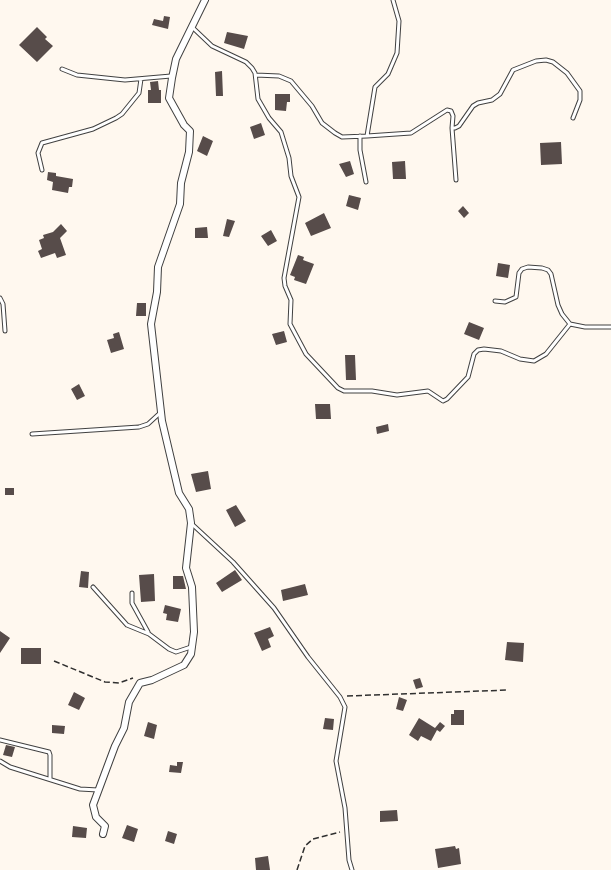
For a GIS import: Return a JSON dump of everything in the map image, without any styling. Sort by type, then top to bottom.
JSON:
[{"type":"street","points":[[103,834],[105,826],[96,817],[93,805],[124,728],[129,702],[140,683],[152,680],[184,664],[191,654],[194,632],[192,587],[186,568],[191,524],[189,509],[180,493],[161,412],[151,324],[157,292],[158,267],[180,204],[189,152],[190,131],[184,125],[169,98],[172,76],[176,59],[205,0]]},
{"type":"lane","points":[[367,136],[375,87],[388,74],[397,53],[399,21],[393,0]]},
{"type":"lane","points":[[192,27],[212,46],[246,62],[256,75],[258,99],[268,118],[281,132],[289,158],[291,176],[299,197],[284,278],[291,300],[290,324],[306,354],[338,388],[344,392],[372,391],[397,395],[428,391],[442,401],[447,399],[468,377],[474,354],[478,350],[501,351],[520,359],[534,361],[546,354],[570,324]]},
{"type":"lane","points":[[452,128],[459,126],[473,106],[492,100],[500,94],[513,70],[518,66],[536,61],[553,62],[580,91],[580,100],[573,118]]},
{"type":"lane","points":[[62,69],[77,75],[125,80],[172,76]]},
{"type":"lane","points":[[256,75],[279,76],[291,81],[312,106],[322,123],[342,137],[411,133],[447,110],[451,111],[456,180]]},
{"type":"lane","points":[[42,170],[38,153],[42,143],[93,129],[116,118],[139,93],[141,79]]},
{"type":"lane","points":[[360,136],[360,150],[366,182]]},
{"type":"lane","points":[[495,301],[505,302],[516,297],[519,273],[522,269],[542,268],[552,274],[558,305],[570,324],[585,327],[611,327]]},
{"type":"lane","points":[[0,298],[3,304],[5,331]]},
{"type":"lane","points":[[32,434],[139,428],[148,424],[161,412]]},
{"type":"lane","points":[[191,524],[232,562],[274,608],[345,707],[336,761],[345,808],[349,860],[352,870]]},
{"type":"lane","points":[[93,587],[127,625],[149,634],[168,649],[176,652],[192,646]]},
{"type":"lane","points":[[132,593],[132,603],[149,634]]},
{"type":"lane","points":[[0,740],[49,752],[50,779]]},
{"type":"lane","points":[[0,761],[10,767],[80,789],[99,790]]},
{"type":"path","points":[[54,661],[105,682],[119,683],[136,678]]},
{"type":"path","points":[[340,697],[508,690]]},
{"type":"path","points":[[297,870],[304,846],[313,839],[347,831]]},
{"type":"building","points":[[164,16],[170,17],[168,29],[152,25],[154,19],[163,21]]},
{"type":"building","points":[[37,27],[53,46],[37,62],[19,45]]},
{"type":"building","points":[[227,32],[248,36],[244,49],[224,43]]},
{"type":"building","points":[[222,71],[223,96],[216,96],[215,72]]},
{"type":"building","points":[[158,81],[161,103],[148,103],[150,82]]},
{"type":"building","points":[[275,94],[290,94],[290,102],[287,102],[286,111],[275,110]]},
{"type":"building","points":[[261,123],[265,135],[254,139],[250,127]]},
{"type":"building","points":[[203,136],[213,141],[207,156],[197,151]]},
{"type":"building","points":[[561,142],[562,164],[541,165],[540,143]]},
{"type":"building","points":[[350,161],[354,174],[346,177],[339,164]]},
{"type":"building","points":[[405,161],[406,179],[393,179],[392,162]]},
{"type":"building","points":[[48,172],[73,179],[68,193],[52,190],[53,182],[47,180]]},
{"type":"building","points":[[349,195],[361,198],[358,210],[346,206]]},
{"type":"building","points":[[463,206],[469,213],[464,218],[458,211]]},
{"type":"building","points":[[324,213],[331,228],[311,236],[305,223]]},
{"type":"building","points":[[227,219],[235,221],[229,237],[223,236]]},
{"type":"building","points":[[61,224],[67,231],[60,238],[66,255],[57,258],[55,253],[41,258],[38,251],[42,249],[39,240]]},
{"type":"building","points":[[207,227],[208,238],[195,238],[195,228]]},
{"type":"building","points":[[271,230],[277,241],[268,246],[261,236]]},
{"type":"building","points":[[298,255],[304,257],[303,260],[314,264],[306,284],[294,280],[295,277],[290,275]]},
{"type":"building","points":[[498,263],[510,265],[508,278],[496,276]]},
{"type":"building","points":[[137,303],[146,303],[146,316],[136,316]]},
{"type":"building","points":[[469,322],[484,328],[479,340],[464,334]]},
{"type":"building","points":[[284,331],[287,342],[276,345],[272,334]]},
{"type":"building","points":[[119,332],[124,349],[111,353],[107,340],[114,338],[113,334]]},
{"type":"building","points":[[345,355],[355,355],[356,380],[346,380]]},
{"type":"building","points":[[79,384],[85,396],[77,400],[71,389]]},
{"type":"building","points":[[315,404],[330,404],[331,419],[316,419]]},
{"type":"building","points":[[388,424],[389,431],[377,434],[376,427]]},
{"type":"building","points":[[208,471],[211,489],[196,492],[191,474]]},
{"type":"building","points":[[5,488],[14,488],[14,495],[5,495]]},
{"type":"building","points":[[236,505],[246,521],[235,527],[226,510]]},
{"type":"building","points":[[235,570],[242,580],[222,592],[216,583]]},
{"type":"building","points":[[81,571],[89,572],[88,588],[79,587]]},
{"type":"building","points":[[154,574],[155,601],[141,602],[139,575]]},
{"type":"building","points":[[173,576],[183,576],[186,589],[173,589]]},
{"type":"building","points":[[305,584],[308,595],[283,601],[281,590]]},
{"type":"building","points":[[165,605],[181,609],[178,622],[166,620],[167,614],[163,613]]},
{"type":"building","points":[[270,627],[274,636],[268,639],[271,647],[262,651],[254,633]]},
{"type":"building","points":[[0,631],[10,638],[0,653]]},
{"type":"building","points":[[507,642],[524,643],[523,662],[505,660]]},
{"type":"building","points":[[21,648],[41,648],[41,664],[21,664]]},
{"type":"building","points":[[420,678],[423,687],[416,689],[413,680]]},
{"type":"building","points":[[74,692],[85,698],[79,710],[68,705]]},
{"type":"building","points":[[399,697],[407,700],[403,711],[396,709]]},
{"type":"building","points":[[454,710],[464,710],[464,725],[451,725],[451,714],[454,714]]},
{"type":"building","points":[[325,718],[334,719],[333,730],[323,729]]},
{"type":"building","points":[[419,718],[435,728],[440,722],[445,726],[440,732],[437,730],[431,741],[421,736],[418,741],[409,735]]},
{"type":"building","points":[[148,722],[157,725],[154,739],[144,736]]},
{"type":"building","points":[[52,725],[65,726],[64,734],[52,733]]},
{"type":"building","points":[[6,745],[15,747],[12,757],[3,755]]},
{"type":"building","points":[[177,762],[183,762],[181,773],[169,772],[170,765],[177,766]]},
{"type":"building","points":[[397,810],[398,821],[380,822],[380,811]]},
{"type":"building","points":[[127,825],[138,829],[134,842],[122,838]]},
{"type":"building","points":[[73,826],[87,828],[86,838],[72,837]]},
{"type":"building","points":[[168,831],[177,834],[174,844],[165,841]]},
{"type":"building","points":[[455,846],[456,849],[459,848],[461,864],[438,868],[435,849]]},
{"type":"building","points":[[268,856],[270,870],[256,870],[255,858]]}]
